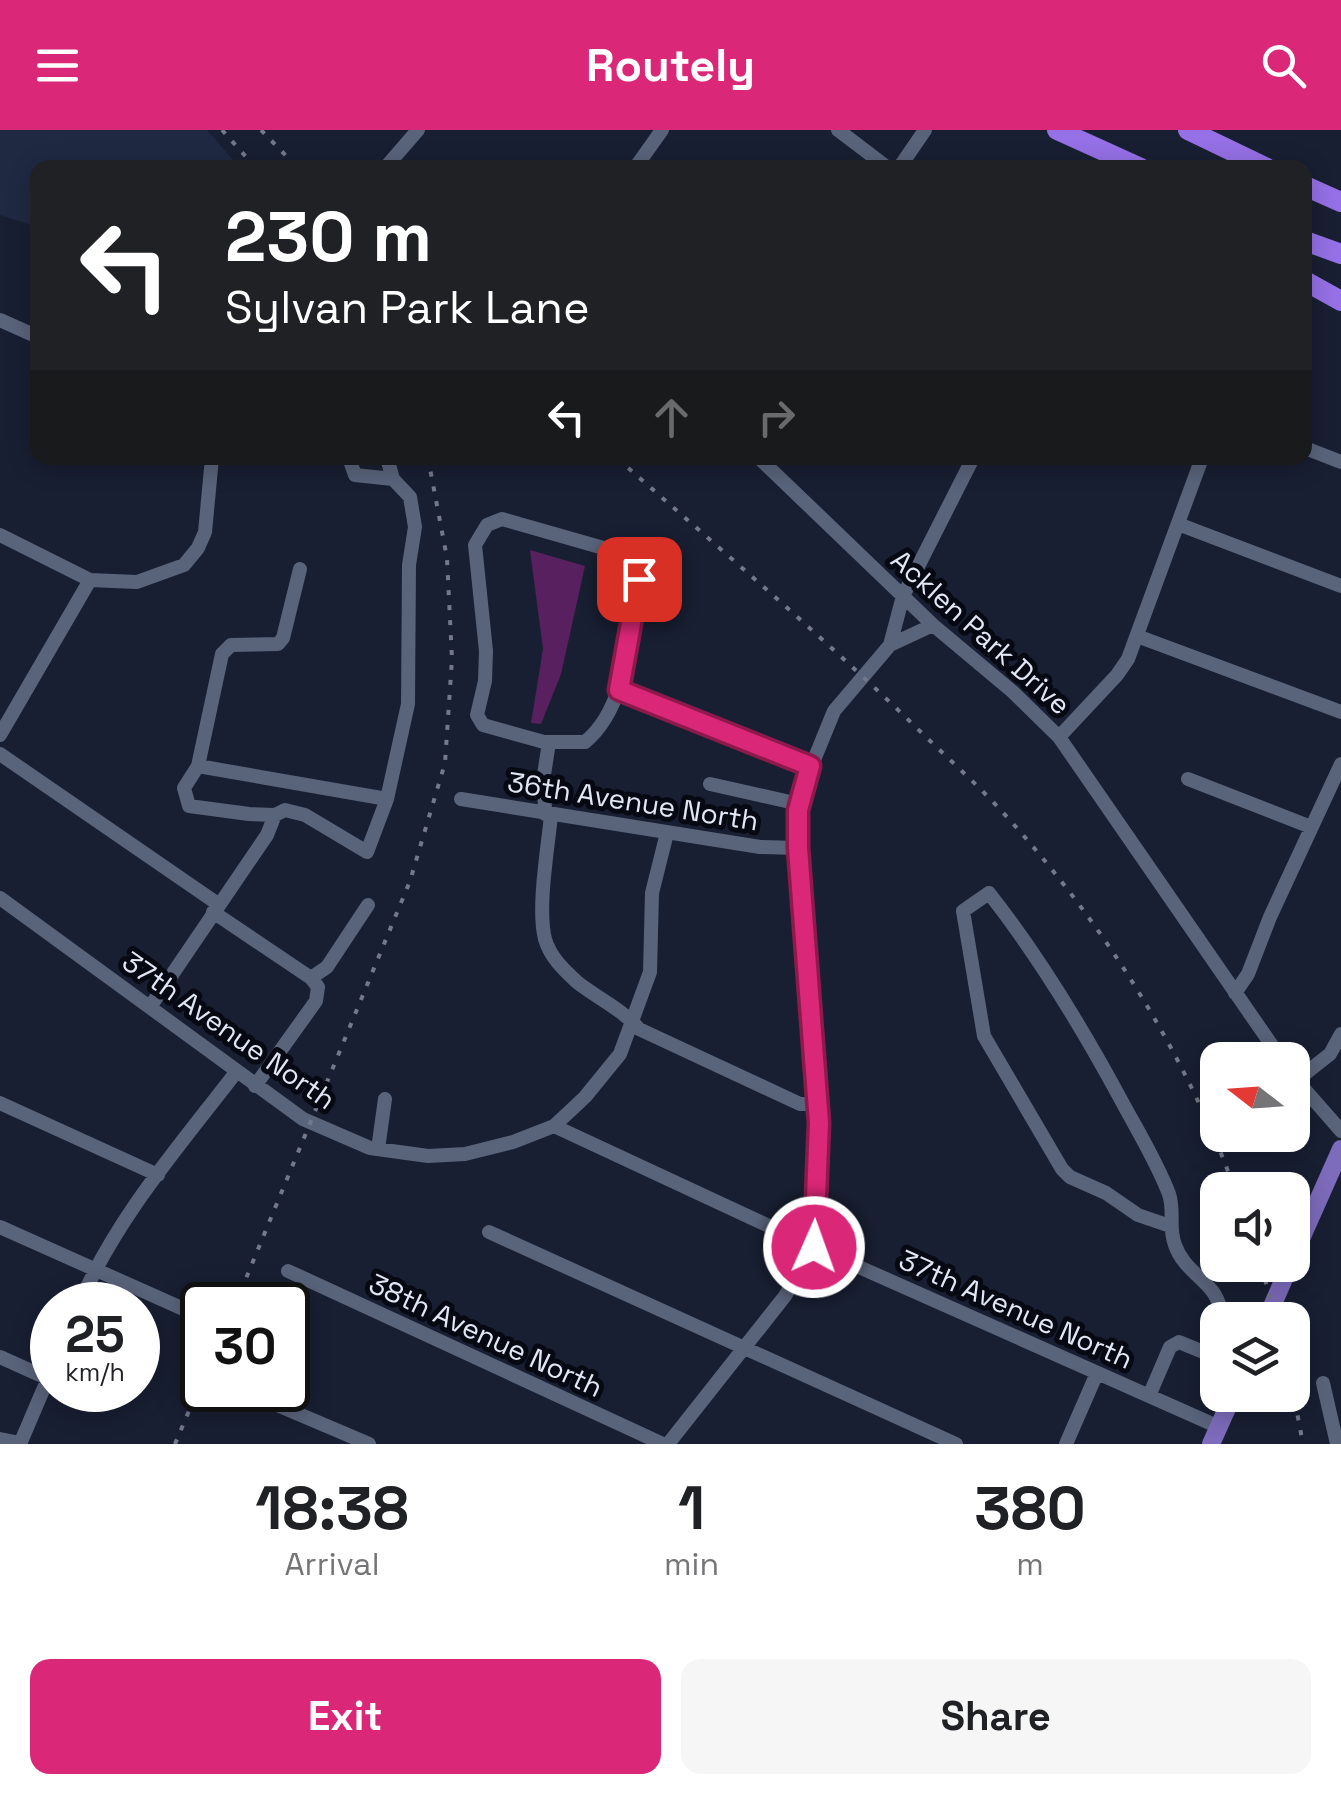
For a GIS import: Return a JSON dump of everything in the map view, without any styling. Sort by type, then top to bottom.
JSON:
[{"type":"highway","points":[[1057,130],[1098,160]]},
{"type":"highway","points":[[1057,130],[1123,160]]},
{"type":"highway","points":[[1188,130],[1250,160]]},
{"type":"highway","points":[[1312,189],[1341,202]]},
{"type":"highway","points":[[1312,244],[1341,254]]},
{"type":"highway","points":[[1312,285],[1341,302]]},
{"type":"main road","points":[[1310,1219],[1341,1148]]},
{"type":"main road","points":[[1215,1436],[1226,1412]]},
{"type":"street","points":[[391,160],[418,130]]},
{"type":"street","points":[[641,160],[662,130]]},
{"type":"street","points":[[838,130],[877,160]]},
{"type":"street","points":[[904,160],[925,130]]},
{"type":"street","points":[[0,320],[30,333]]},
{"type":"street","points":[[1312,451],[1341,462]]},
{"type":"street","points":[[0,535],[90,580],[137,582],[184,565],[198,548],[205,532],[211,465]]},
{"type":"street","points":[[351,465],[355,475]]},
{"type":"street","points":[[355,475],[375,465]]},
{"type":"street","points":[[300,569],[283,638],[278,644],[231,645],[222,654],[198,766],[184,788],[189,806],[275,815],[285,810],[305,815],[367,852],[387,799],[408,704],[409,565],[415,527],[410,497],[392,478],[389,465]]},
{"type":"street","name":"Acklen Park Drive","points":[[766,465],[933,625],[1014,692],[1060,738],[1269,1042]]},
{"type":"street","points":[[890,645],[902,596],[968,465]]},
{"type":"street","points":[[1060,738],[1118,675],[1137,636],[1199,465]]},
{"type":"street","points":[[355,475],[392,478]]},
{"type":"street","points":[[502,519],[621,552],[631,560],[639,579],[619,690],[596,734],[585,742],[549,742],[483,725],[478,716],[486,651],[475,553],[478,538],[487,525],[502,519]]},
{"type":"street","points":[[1178,524],[1341,586]]},
{"type":"street","points":[[0,734],[90,580]]},
{"type":"street","points":[[665,1444],[785,1296],[814,1247],[818,1104],[798,848],[799,804],[810,766],[834,711],[890,645],[933,625]]},
{"type":"street","points":[[1137,636],[1341,712]]},
{"type":"street","points":[[619,690],[810,766]]},
{"type":"street","points":[[549,742],[544,775],[548,814],[544,937],[553,958],[639,1029],[800,1104],[818,1104]]},
{"type":"street","points":[[0,754],[311,978],[318,987],[316,1002],[255,1086]]},
{"type":"street","points":[[1235,993],[1248,974],[1270,916],[1341,764]]},
{"type":"street","points":[[198,766],[387,799]]},
{"type":"street","points":[[1188,779],[1311,827]]},
{"type":"street","points":[[710,784],[799,804]]},
{"type":"street","name":"36th Avenue North","points":[[461,799],[760,848],[798,848]]},
{"type":"street","points":[[150,1007],[267,835],[275,815]]},
{"type":"street","points":[[554,1126],[610,1069],[634,1023],[650,972],[652,893],[667,834]]},
{"type":"street","points":[[1170,1226],[1138,1215],[1106,1193],[1070,1178],[984,1036],[963,912],[989,892],[1034,950],[1081,1026],[1170,1198],[1175,1247],[1192,1274],[1214,1292],[1218,1302]]},
{"type":"street","name":"37th Avenue North","points":[[0,898],[304,1119],[378,1149],[428,1156],[465,1154],[554,1126],[1149,1396],[1215,1436]]},
{"type":"street","points":[[311,978],[327,967],[368,905]]},
{"type":"street","points":[[1310,1067],[1330,1054],[1341,1034]]},
{"type":"street","points":[[89,1282],[158,1175],[237,1070]]},
{"type":"street","points":[[1310,1095],[1341,1131]]},
{"type":"street","points":[[378,1149],[384,1099]]},
{"type":"street","points":[[0,1103],[158,1175]]},
{"type":"street","points":[[0,1227],[180,1308]]},
{"type":"street","points":[[489,1232],[956,1444]]},
{"type":"street","name":"38th Avenue North","points":[[288,1272],[665,1444]]},
{"type":"street","points":[[1149,1396],[1170,1346],[1180,1342],[1200,1350]]},
{"type":"street","points":[[0,1357],[30,1367]]},
{"type":"street","points":[[1066,1444],[1097,1373]]},
{"type":"street","points":[[1323,1383],[1337,1444]]},
{"type":"street","points":[[0,1439],[20,1444],[34,1412]]},
{"type":"street","points":[[294,1412],[369,1444]]},
{"type":"shaded area","points":[[0,130],[207,130],[233,160],[30,160],[30,225],[0,215]]},
{"type":"shaded area","points":[[530,550],[585,566],[561,674],[541,724],[531,723],[543,649]]},
{"type":"railway","points":[[222,130],[249,160]]},
{"type":"railway","points":[[261,130],[290,160]]},
{"type":"railway","points":[[244,1282],[410,881],[445,763],[452,659],[447,558],[429,465]]},
{"type":"railway","points":[[625,465],[889,701],[988,796],[1043,858],[1109,946],[1167,1040],[1228,1172]]},
{"type":"railway","points":[[1266,1282],[1271,1302]]},
{"type":"railway","points":[[175,1444],[188,1412]]},
{"type":"railway","points":[[1297,1412],[1303,1444]]},
{"type":"route","points":[[639,579],[619,690],[810,766],[798,810],[798,848],[819,1123],[814,1247]]}]
